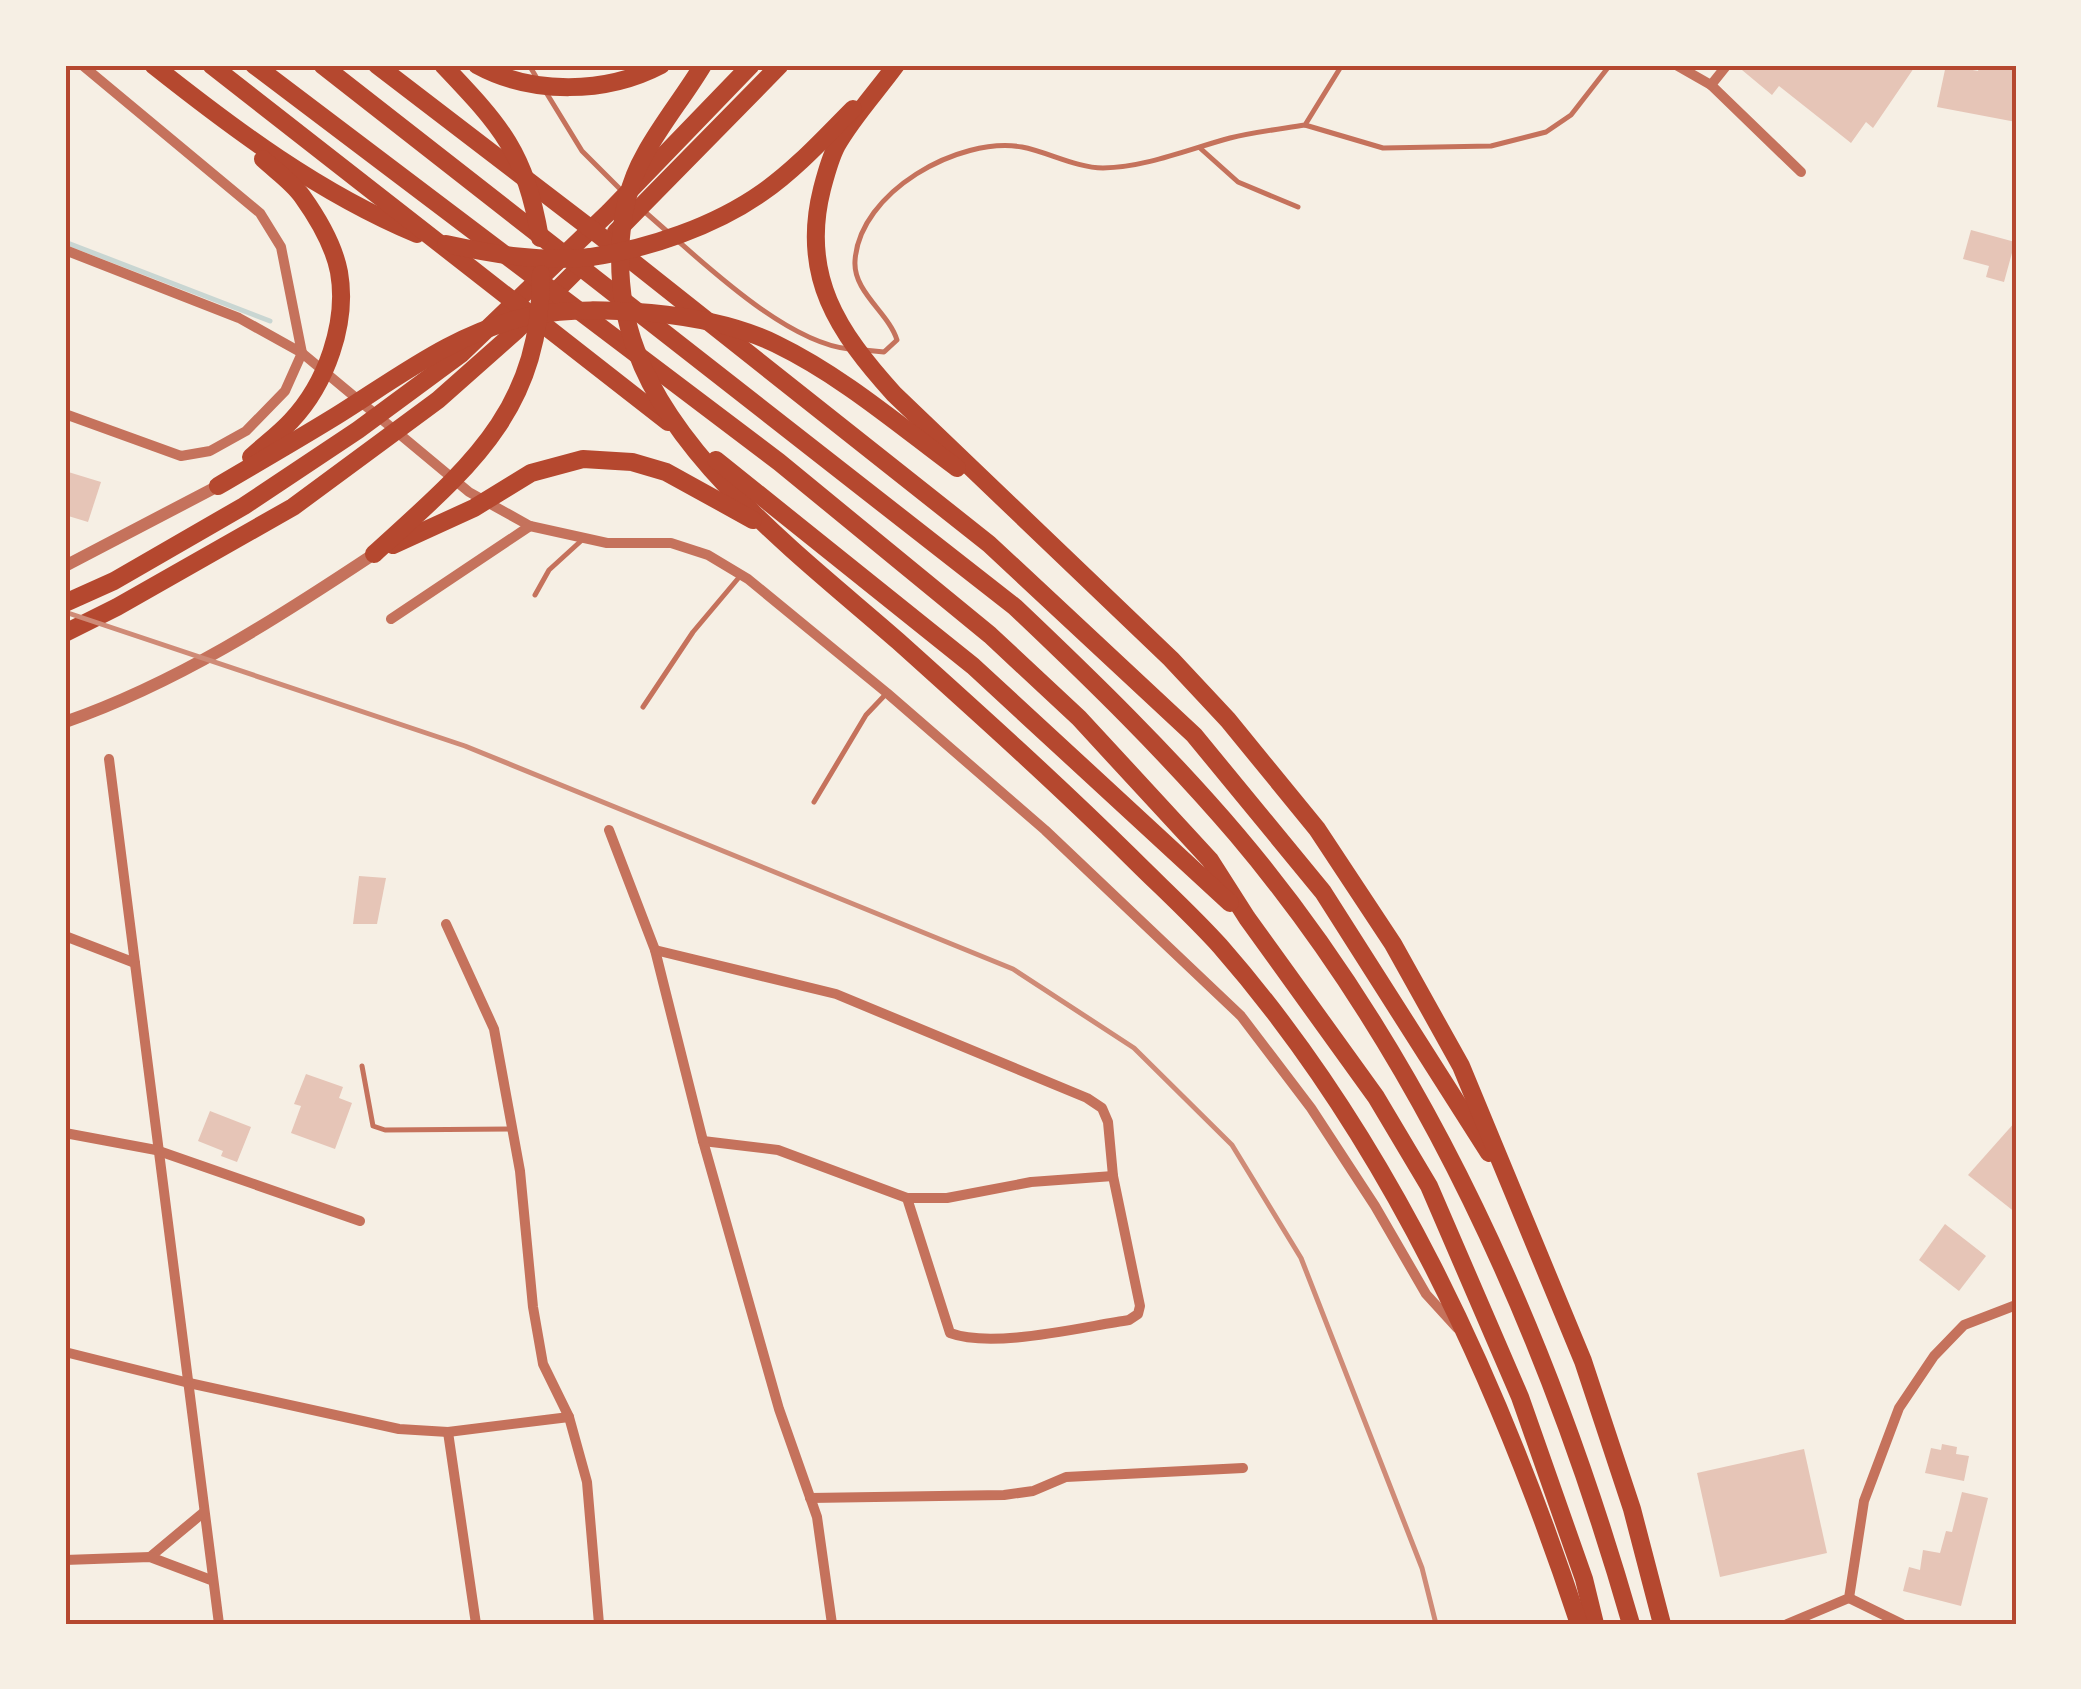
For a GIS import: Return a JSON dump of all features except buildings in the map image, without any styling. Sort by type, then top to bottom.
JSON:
[{"type":"main road","points":[[153,65],[278,158],[386,221],[434,241],[487,253],[589,257],[666,238],[714,220],[762,193],[812,150],[895,65]]},
{"type":"main road","points":[[211,65],[759,493],[973,666],[1247,918]]},
{"type":"main road","points":[[254,65],[779,462],[990,636],[1079,718],[1210,860],[1376,1097],[1428,1186],[1520,1397],[1584,1579],[1594,1624]]},
{"type":"main road","points":[[322,65],[1015,608],[1105,692],[1239,837],[1350,986],[1455,1170],[1512,1288],[1555,1391],[1630,1624]]},
{"type":"main road","points":[[378,65],[990,544],[1194,735],[1323,892],[1512,1187]]},
{"type":"main road","points":[[374,554],[450,485],[494,437],[518,392],[536,343],[541,247],[522,167],[504,130],[444,65]]},
{"type":"main road","points":[[477,65],[529,82],[570,88],[613,84],[661,65]]},
{"type":"main road","points":[[703,65],[643,157],[624,212],[622,305],[636,352],[656,396],[724,482],[771,530],[1009,739],[1218,945],[1331,1091],[1384,1177],[1464,1334],[1505,1424],[1579,1624]]},
{"type":"main road","points":[[65,603],[114,581],[244,506],[358,430],[460,354],[609,212],[751,65]]},
{"type":"main road","points":[[65,633],[117,608],[293,507],[438,400],[517,330],[780,65]]},
{"type":"main road","points":[[895,65],[837,145],[826,172],[816,212],[815,256],[824,296],[854,350],[894,394],[1171,659],[1228,720],[1318,828],[1394,944],[1461,1066],[1583,1361],[1632,1508],[1662,1624]]},
{"type":"main road","points":[[204,105],[300,193],[324,233],[338,272],[340,307],[336,339],[316,386],[292,420],[218,486]]},
{"type":"main road","points":[[218,486],[411,366],[465,338],[527,316],[597,308],[692,317],[776,344],[852,390],[1022,517]]},
{"type":"main road","points":[[374,554],[474,508],[532,473],[584,459],[632,462],[666,472],[771,530]]},
{"type":"street","points":[[65,414],[181,456],[210,451],[246,431],[285,391],[302,353],[281,247],[260,213],[82,65]]},
{"type":"street","points":[[1676,65],[1711,86],[1801,172]]},
{"type":"street","points":[[1711,86],[1727,65]]},
{"type":"street","points":[[65,250],[240,318],[302,353],[470,492],[530,526],[608,542],[670,543],[708,555],[741,575],[887,692],[1045,830],[1241,1016],[1311,1108],[1426,1294],[1464,1334]]},
{"type":"street","points":[[65,566],[218,486]]},
{"type":"street","points":[[391,619],[530,526]]},
{"type":"street","points":[[65,722],[112,706],[232,644],[374,554]]},
{"type":"street","points":[[108,759],[218,1624]]},
{"type":"street","points":[[609,830],[655,950],[703,1141],[779,1409],[810,1498],[822,1545],[832,1624]]},
{"type":"street","points":[[446,924],[494,1029],[520,1171],[533,1307],[544,1364],[569,1417],[587,1482],[599,1624]]},
{"type":"street","points":[[65,936],[135,963]]},
{"type":"street","points":[[655,950],[836,994],[1087,1098],[1102,1108],[1108,1122],[1113,1176],[1140,1306],[1138,1314],[1128,1320],[1010,1337],[968,1340],[950,1333],[908,1198]]},
{"type":"street","points":[[65,1134],[156,1150],[360,1222]]},
{"type":"street","points":[[703,1141],[778,1150],[908,1198],[946,1198],[1031,1182],[1113,1176]]},
{"type":"street","points":[[1849,1598],[1864,1500],[1899,1408],[1934,1356],[1964,1325],[2016,1305]]},
{"type":"street","points":[[65,1352],[189,1384],[399,1429],[448,1432],[569,1417]]},
{"type":"street","points":[[448,1432],[476,1624]]},
{"type":"street","points":[[810,1498],[1004,1495],[1033,1491],[1066,1477],[1243,1468]]},
{"type":"street","points":[[150,1556],[204,1512]]},
{"type":"street","points":[[65,1560],[150,1556],[211,1580]]},
{"type":"street","points":[[1788,1624],[1849,1598],[1902,1624]]},
{"type":"lane","points":[[529,65],[582,151],[728,286],[804,335],[835,347],[884,352],[897,340],[893,326],[866,294],[854,263],[867,222],[904,181],[959,152],[1018,146],[1100,168],[1305,125],[1383,148],[1491,146],[1546,132],[1570,115],[1610,65]]},
{"type":"lane","points":[[1305,125],[1342,65]]},
{"type":"lane","points":[[1200,148],[1238,182],[1298,206]]},
{"type":"lane","points":[[535,594],[549,570],[584,538]]},
{"type":"lane","points":[[642,707],[694,632],[741,575]]},
{"type":"lane","points":[[814,802],[866,715],[887,692]]},
{"type":"lane","points":[[362,1066],[373,1126],[385,1130],[511,1129]]},
{"type":"waterway","points":[[65,242],[270,321]]},
{"type":"railway","points":[[65,612],[465,746],[1013,969],[1134,1048],[1232,1145],[1301,1258],[1422,1568],[1436,1624]]}]
